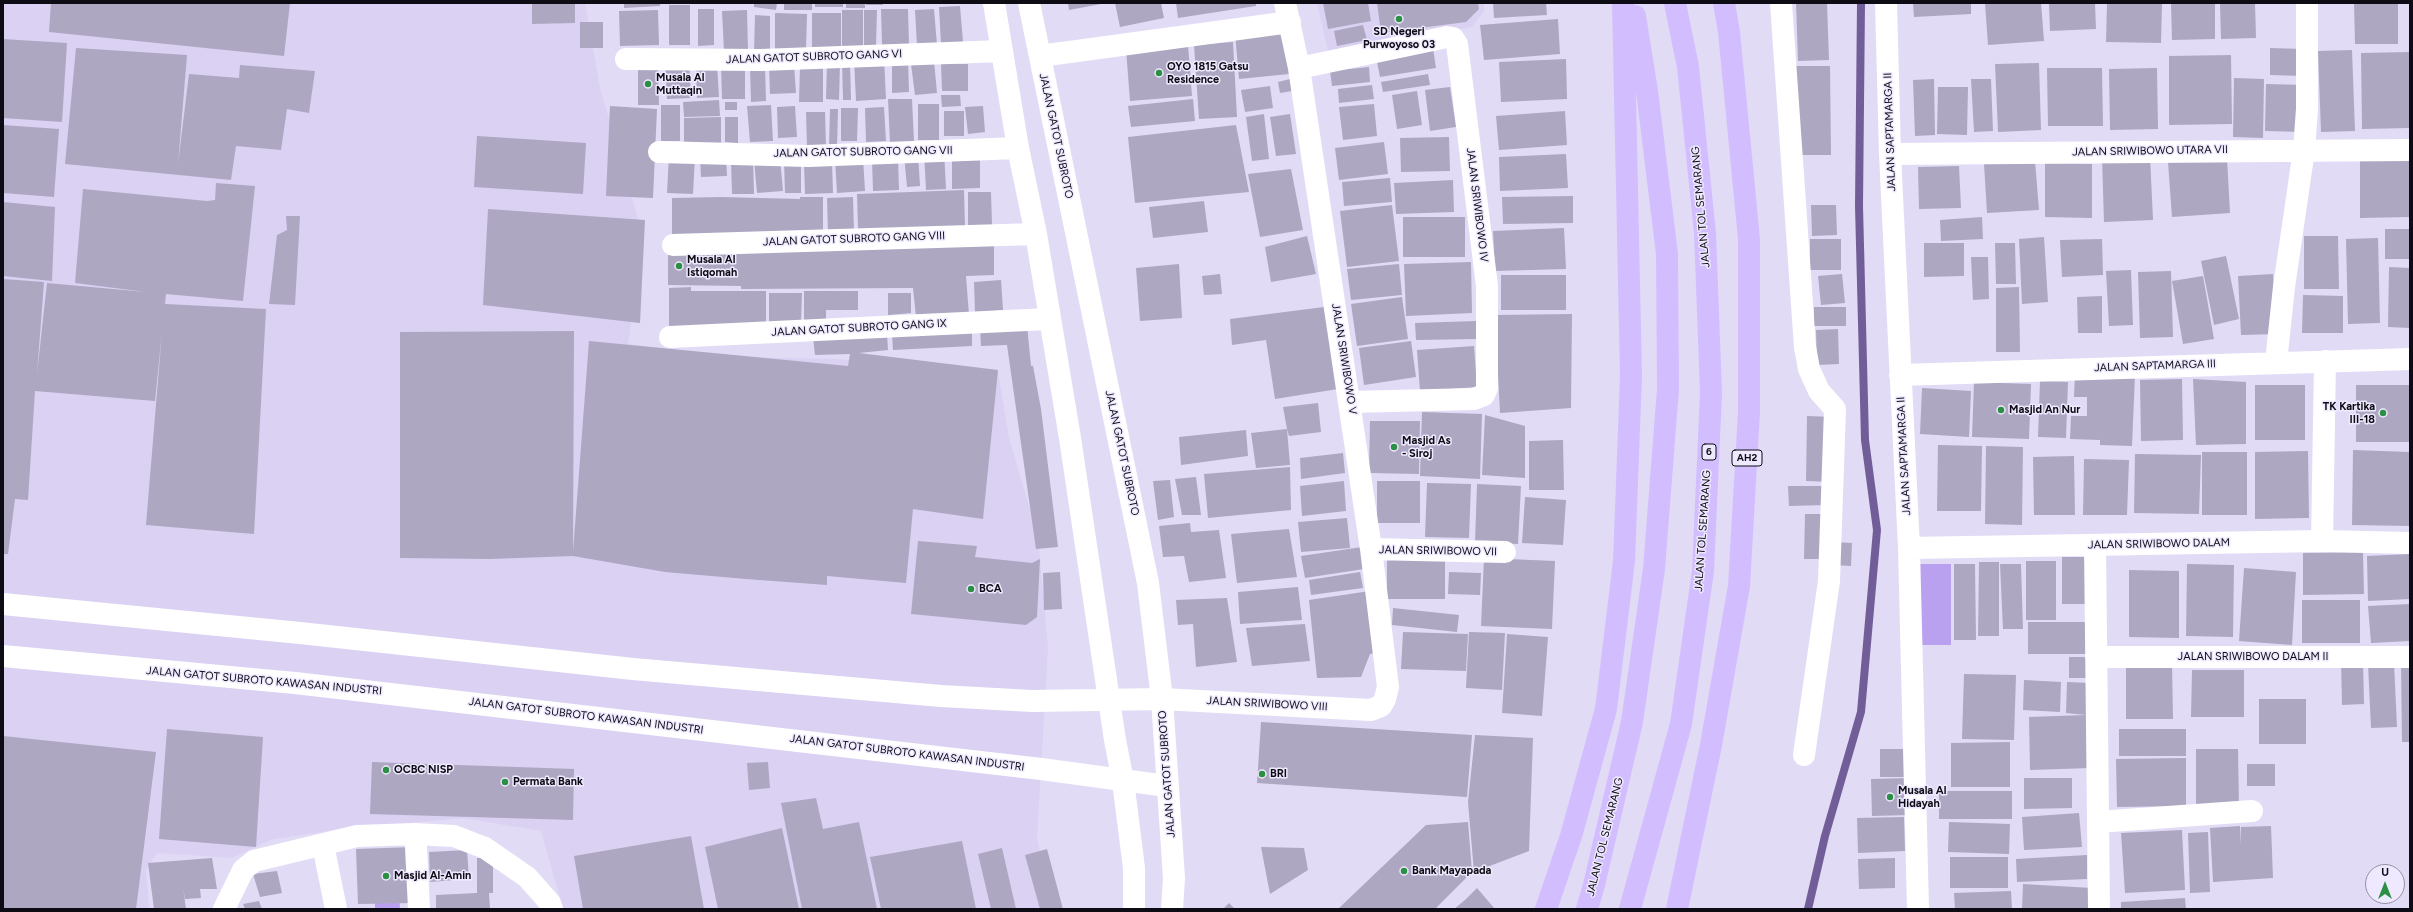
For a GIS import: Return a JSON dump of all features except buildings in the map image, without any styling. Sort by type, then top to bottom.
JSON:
[{"type":"highway","points":[[1546,909],[1571,836],[1606,709],[1624,561],[1631,376],[1623,3]]},
{"type":"highway","name":"JALAN TOL SEMARANG","points":[[1587,909],[1632,722],[1654,569],[1668,389],[1667,254],[1647,91],[1633,3]]},
{"type":"highway","name":"JALAN TOL SEMARANG","points":[[1632,902],[1680,724],[1703,571],[1712,393],[1705,233],[1688,68],[1675,3]]},
{"type":"highway","name":"AH2","points":[[1677,909],[1712,745],[1739,586],[1750,412],[1750,239],[1729,32],[1724,3]]},
{"type":"street","points":[[994,3],[1018,148],[1036,234],[1048,319],[1070,438],[1108,699],[1124,781],[1134,868],[1134,909]]},
{"type":"street","name":"JALAN GATOT SUBROTO","points":[[1029,3],[1148,584],[1162,699],[1174,878],[1172,909]]},
{"type":"street","points":[[1781,3],[1805,347],[1809,370],[1819,391],[1835,409],[1829,574],[1804,755]]},
{"type":"street","name":"JALAN SAPTAMARGA II","points":[[1886,3],[1890,154],[1908,548],[1918,909]]},
{"type":"street","points":[[2276,362],[2284,287],[2304,150],[2307,109],[2307,3]]},
{"type":"street","points":[[1040,56],[1288,13]]},
{"type":"street","name":"JALAN SRIWIBOWO V","points":[[1288,13],[1299,68],[1350,402],[1371,549],[1388,687],[1385,699],[1381,706],[1371,710]]},
{"type":"street","name":"JALAN SRIWIBOWO IV","points":[[1299,68],[1447,36],[1453,38],[1457,44],[1488,286],[1488,388],[1484,395],[1474,399],[1350,402]]},
{"type":"street","name":"JALAN GATOT SUBROTO GANG VI","points":[[626,59],[761,60],[1002,51]]},
{"type":"street","name":"JALAN GATOT SUBROTO GANG VII","points":[[659,152],[808,156],[1018,148]]},
{"type":"street","name":"JALAN SRIWIBOWO UTARA VII","points":[[1890,154],[2410,150]]},
{"type":"street","name":"JALAN GATOT SUBROTO GANG VIII","points":[[673,245],[1036,234]]},
{"type":"street","name":"JALAN GATOT SUBROTO GANG IX","points":[[670,337],[1048,319]]},
{"type":"street","name":"JALAN SAPTAMARGA III","points":[[1900,375],[2276,362],[2410,359]]},
{"type":"street","points":[[2322,542],[2325,361]]},
{"type":"street","name":"JALAN SRIWIBOWO DALAM","points":[[1908,548],[2322,542],[2410,543]]},
{"type":"street","points":[[2095,545],[2099,909]]},
{"type":"street","name":"JALAN SRIWIBOWO VII","points":[[1371,549],[1505,552]]},
{"type":"street","points":[[3,604],[300,633],[633,669],[941,696],[1032,701],[1162,699]]},
{"type":"street","name":"JALAN GATOT SUBROTO KAWASAN INDUSTRI","points":[[3,656],[295,682],[1041,769],[1167,786]]},
{"type":"street","name":"JALAN SRIWIBOWO DALAM II","points":[[2096,657],[2410,657]]},
{"type":"street","name":"JALAN SRIWIBOWO VIII","points":[[1162,699],[1371,710]]},
{"type":"street","points":[[2098,822],[2252,811]]},
{"type":"street","points":[[224,909],[242,870],[254,861],[356,836],[414,834],[454,836],[485,848],[504,859],[528,877],[550,903],[552,909]]},
{"type":"street","points":[[322,845],[336,909]]},
{"type":"street","points":[[416,848],[419,909]]},
{"type":"shaded area","points":[[3,3],[585,3],[600,88],[643,236],[628,344],[727,357],[837,359],[998,372],[1009,438],[1038,537],[1048,647],[1037,839],[1051,896],[1051,909],[563,909],[541,831],[463,818],[339,829],[270,840],[232,858],[157,853],[146,870],[149,908],[147,909],[3,909]]},
{"type":"shaded area","name":"SD Negeri Purwoyoso 03","points":[[1317,3],[1484,3],[1484,11],[1472,27],[1328,51]]},
{"type":"shaded area","points":[[1920,564],[1951,564],[1951,645],[1920,645]]},
{"type":"shaded area","points":[[399,894],[400,909],[375,909],[375,896]]},
{"type":"waterway","points":[[1808,909],[1825,836],[1861,712],[1877,530],[1865,440],[1859,206],[1861,3]]},
{"type":"place","name":"SD Negeri Purwoyoso 03","points":[[1399,19]]},
{"type":"place","name":"OYO 1815 Gatsu Residence","points":[[1159,73]]},
{"type":"place","name":"Musala Al Muttaqin","points":[[648,84]]},
{"type":"place","name":"Musala Al Istiqomah","points":[[679,266]]},
{"type":"place","name":"Masjid An Nur","points":[[2001,410]]},
{"type":"place","name":"TK Kartika III-18","points":[[2383,413]]},
{"type":"place","name":"Masjid As - Siroj","points":[[1394,447]]},
{"type":"place","name":"BCA","points":[[971,589]]},
{"type":"place","name":"OCBC NISP","points":[[386,770]]},
{"type":"place","name":"BRI","points":[[1262,774]]},
{"type":"place","name":"Permata Bank","points":[[505,782]]},
{"type":"place","name":"Musala Al Hidayah","points":[[1890,797]]},
{"type":"place","name":"Bank Mayapada","points":[[1404,871]]},
{"type":"place","name":"Masjid Al-Amin","points":[[386,876]]}]
